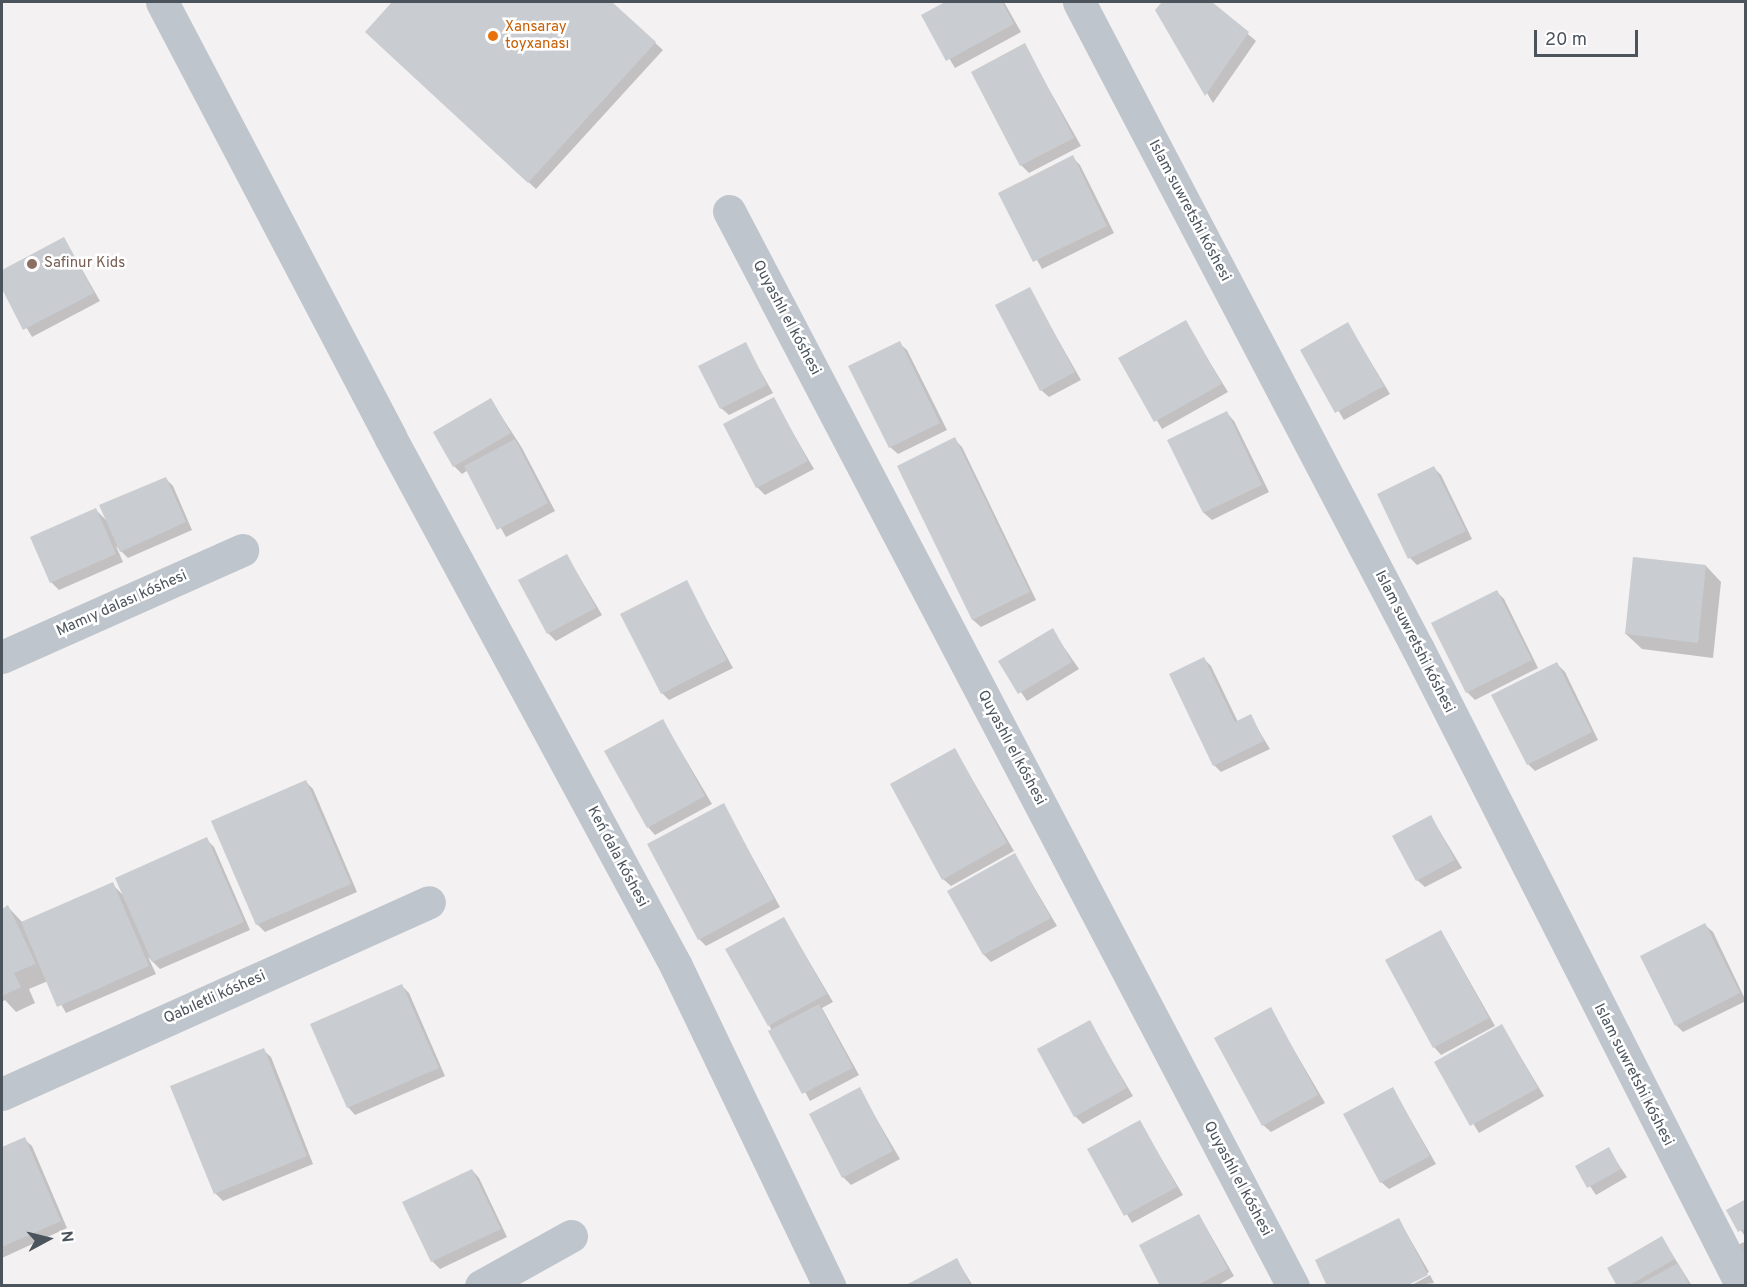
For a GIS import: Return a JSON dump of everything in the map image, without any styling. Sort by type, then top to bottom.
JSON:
[{"type":"street","name":"Keń dala kóshesi","points":[[162,2],[390,437],[676,966],[829,1286]]},
{"type":"street","name":"Islam suwretshi kóshesi","points":[[1079,2],[1418,649],[1742,1286]]},
{"type":"street","name":"Quyashlı el kóshesi","points":[[729,211],[1293,1286]]},
{"type":"street","name":"Mamıy dalası kóshesi","points":[[2,657],[242,550]]},
{"type":"street","name":"Qabıletli kóshesi","points":[[2,1094],[429,902]]},
{"type":"street","points":[[481,1286],[571,1236]]},
{"type":"building","points":[[392,2],[612,2],[656,42],[528,183],[365,32]]},
{"type":"building","points":[[945,2],[1002,2],[1014,24],[946,61],[921,15]]},
{"type":"building","points":[[1162,2],[1212,2],[1249,32],[1205,96],[1155,10]]},
{"type":"building","points":[[1025,43],[1074,138],[1020,166],[971,72]]},
{"type":"building","points":[[1073,155],[1107,226],[1033,262],[998,193]]},
{"type":"building","points":[[64,237],[94,293],[23,330],[2,289],[2,270]]},
{"type":"building","points":[[1030,287],[1075,372],[1040,391],[995,305]]},
{"type":"building","points":[[1186,320],[1222,384],[1154,422],[1118,358]]},
{"type":"building","points":[[1348,322],[1384,386],[1335,413],[1300,350]]},
{"type":"building","points":[[900,341],[940,423],[889,448],[848,366]]},
{"type":"building","points":[[746,342],[767,385],[720,409],[698,366]]},
{"type":"building","points":[[774,397],[808,461],[756,488],[723,424]]},
{"type":"building","points":[[491,398],[511,433],[453,467],[433,432]]},
{"type":"building","points":[[1227,411],[1262,485],[1203,513],[1167,440]]},
{"type":"building","points":[[955,437],[1030,592],[972,620],[897,466]]},
{"type":"building","points":[[515,439],[548,503],[497,530],[464,466]]},
{"type":"building","points":[[1434,466],[1466,531],[1408,559],[1377,494]]},
{"type":"building","points":[[166,477],[186,522],[120,552],[99,505]]},
{"type":"building","points":[[96,508],[116,554],[50,583],[30,537]]},
{"type":"building","points":[[567,554],[596,608],[547,634],[518,580]]},
{"type":"building","points":[[1633,557],[1706,565],[1698,643],[1625,634]]},
{"type":"building","points":[[687,580],[727,660],[661,694],[620,614]]},
{"type":"building","points":[[1497,590],[1532,660],[1466,693],[1431,623]]},
{"type":"building","points":[[1053,628],[1072,662],[1018,694],[998,661]]},
{"type":"building","points":[[1204,657],[1235,722],[1251,714],[1264,741],[1213,766],[1169,674]]},
{"type":"building","points":[[1557,662],[1592,732],[1527,765],[1491,695]]},
{"type":"building","points":[[663,719],[705,796],[647,828],[604,751]]},
{"type":"building","points":[[955,748],[1007,843],[942,880],[890,784]]},
{"type":"building","points":[[306,780],[351,884],[256,925],[211,821]]},
{"type":"building","points":[[724,803],[774,899],[698,940],[647,844]]},
{"type":"building","points":[[1431,815],[1455,860],[1416,881],[1392,836]]},
{"type":"building","points":[[207,837],[244,922],[152,962],[115,878]]},
{"type":"building","points":[[1015,853],[1051,918],[983,955],[947,891]]},
{"type":"building","points":[[113,882],[149,966],[57,1007],[21,922]]},
{"type":"building","points":[[8,905],[36,964],[14,973],[21,987],[2,996],[2,909]]},
{"type":"building","points":[[784,917],[827,994],[768,1026],[725,949]]},
{"type":"building","points":[[1705,923],[1740,993],[1675,1026],[1640,956]]},
{"type":"building","points":[[1441,930],[1489,1018],[1433,1048],[1385,960]]},
{"type":"building","points":[[402,984],[439,1068],[347,1108],[310,1024]]},
{"type":"building","points":[[819,1004],[853,1068],[802,1094],[768,1031]]},
{"type":"building","points":[[1271,1007],[1318,1095],[1262,1126],[1214,1038]]},
{"type":"building","points":[[1090,1020],[1127,1088],[1074,1117],[1037,1049]]},
{"type":"building","points":[[1502,1024],[1538,1088],[1470,1126],[1434,1062]]},
{"type":"building","points":[[264,1048],[307,1156],[214,1194],[170,1086]]},
{"type":"building","points":[[860,1087],[893,1151],[842,1178],[809,1114]]},
{"type":"building","points":[[1393,1087],[1430,1156],[1380,1183],[1343,1114]]},
{"type":"building","points":[[1140,1120],[1177,1187],[1124,1216],[1087,1149]]},
{"type":"building","points":[[25,1137],[61,1221],[2,1247],[2,1147]]},
{"type":"building","points":[[1609,1147],[1621,1169],[1587,1188],[1575,1166]]},
{"type":"building","points":[[472,1169],[501,1229],[431,1262],[402,1202]]},
{"type":"building","points":[[1746,1199],[1746,1228],[1738,1232],[1726,1210]]},
{"type":"building","points":[[1199,1214],[1228,1269],[1196,1286],[1160,1286],[1139,1245]]},
{"type":"building","points":[[1399,1218],[1428,1275],[1406,1286],[1327,1286],[1315,1260]]},
{"type":"building","points":[[1662,1236],[1675,1259],[1628,1286],[1617,1286],[1607,1268]]},
{"type":"building","points":[[957,1258],[971,1286],[904,1286]]},
{"type":"building","points":[[1678,1263],[1690,1286],[1636,1286]]},
{"type":"place","name":"Xansaray toyxanası","points":[[493,36]]},
{"type":"place","name":"Safinur Kids","points":[[32,264]]}]
